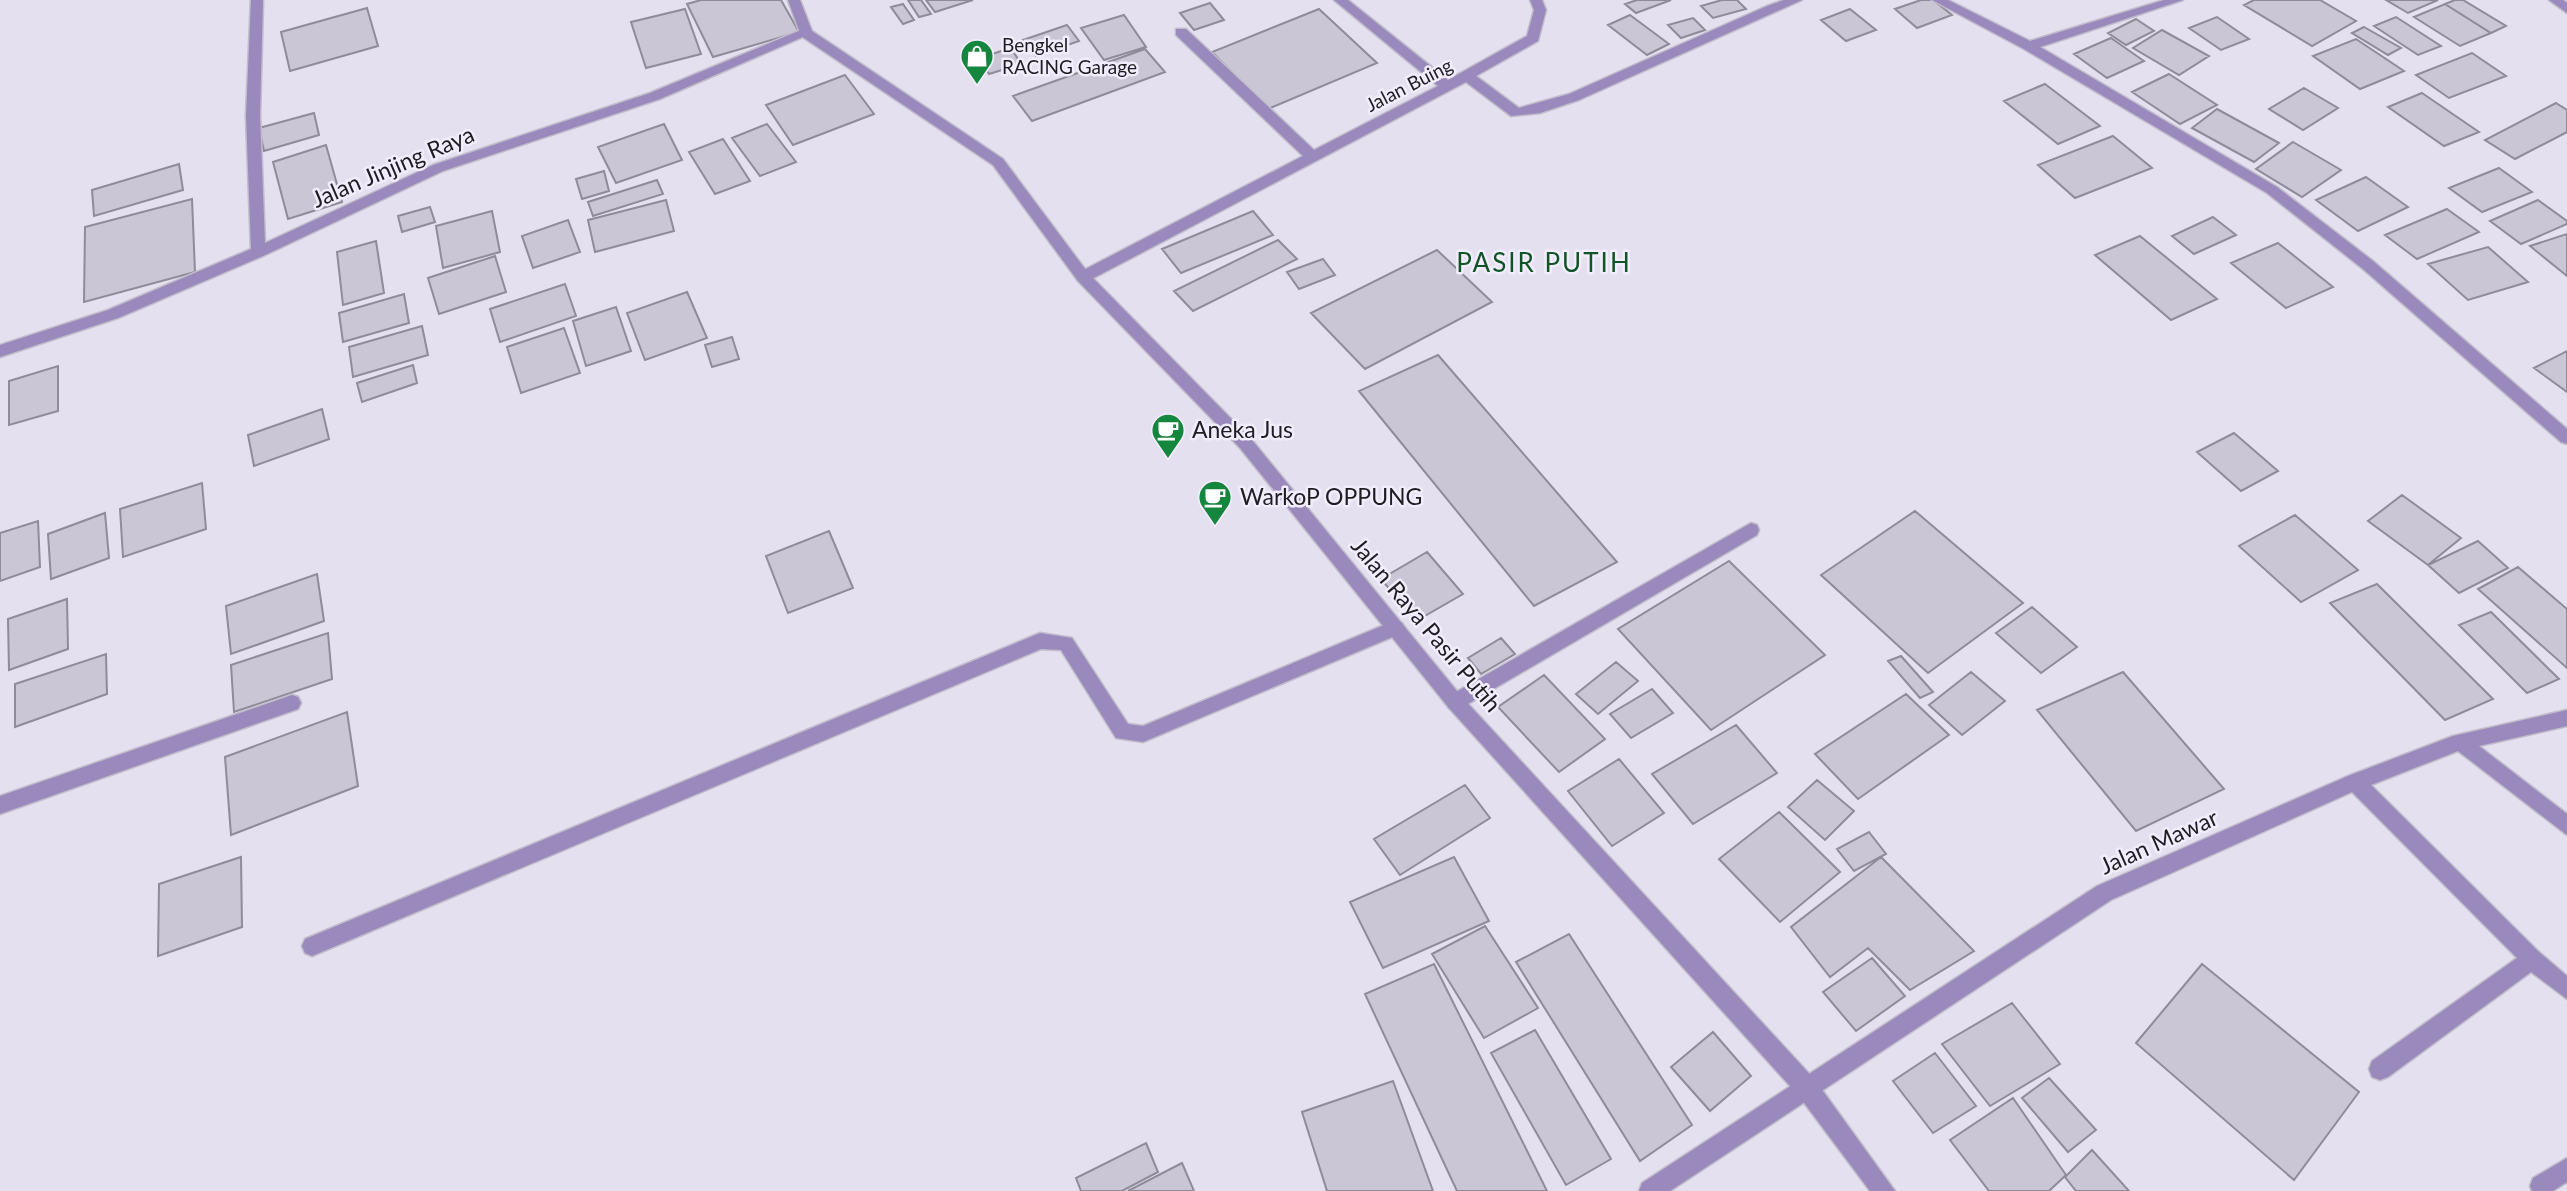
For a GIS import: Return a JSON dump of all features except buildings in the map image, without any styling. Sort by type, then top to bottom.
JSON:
[{"type":"street","points":[[257,0],[253,116],[258,252]]},
{"type":"street","points":[[794,0],[806,33]]},
{"type":"street","points":[[1339,0],[1447,86]]},
{"type":"street","points":[[1467,76],[1533,38],[1540,10],[1536,0]]},
{"type":"street","name":"Jalan Buing","points":[[1083,277],[1467,76],[1516,113],[1535,111],[1630,73],[1746,18],[1796,0]]},
{"type":"street","points":[[2029,46],[2177,0]]},
{"type":"street","points":[[2555,0],[2567,9]]},
{"type":"street","points":[[1940,1],[2029,46],[2272,190],[2368,265],[2567,438]]},
{"type":"street","points":[[1181,32],[1312,157]]},
{"type":"street","name":"Jalan Jinjing Raya","points":[[0,351],[113,314],[258,252],[438,168],[654,96],[806,33]]},
{"type":"street","name":"Jalan Raya Pasir Putih","points":[[806,33],[998,162],[1083,277],[1246,444],[1455,702],[1807,1088],[1884,1191]]},
{"type":"street","points":[[1455,702],[1751,530]]},
{"type":"street","points":[[312,946],[1040,641],[1066,643],[1118,728],[1136,735],[1169,725],[1395,628]]},
{"type":"street","points":[[0,806],[292,703]]},
{"type":"street","name":"Jalan Mawar","points":[[1650,1191],[2104,893],[2355,782],[2460,742],[2567,718]]},
{"type":"street","points":[[2460,742],[2567,826]]},
{"type":"street","points":[[2355,782],[2532,959],[2567,989]]},
{"type":"street","points":[[2380,1069],[2532,959]]},
{"type":"street","points":[[2541,1186],[2567,1169]]},
{"type":"place","name":"Bengkel RACING Garage","points":[[977,86]]},
{"type":"place","name":"Aneka Jus","points":[[1168,460]]},
{"type":"place","name":"WarkoP OPPUNG","points":[[1215,527]]},
{"type":"district","name":"PASIR PUTIH","points":[[1544,263]]}]
